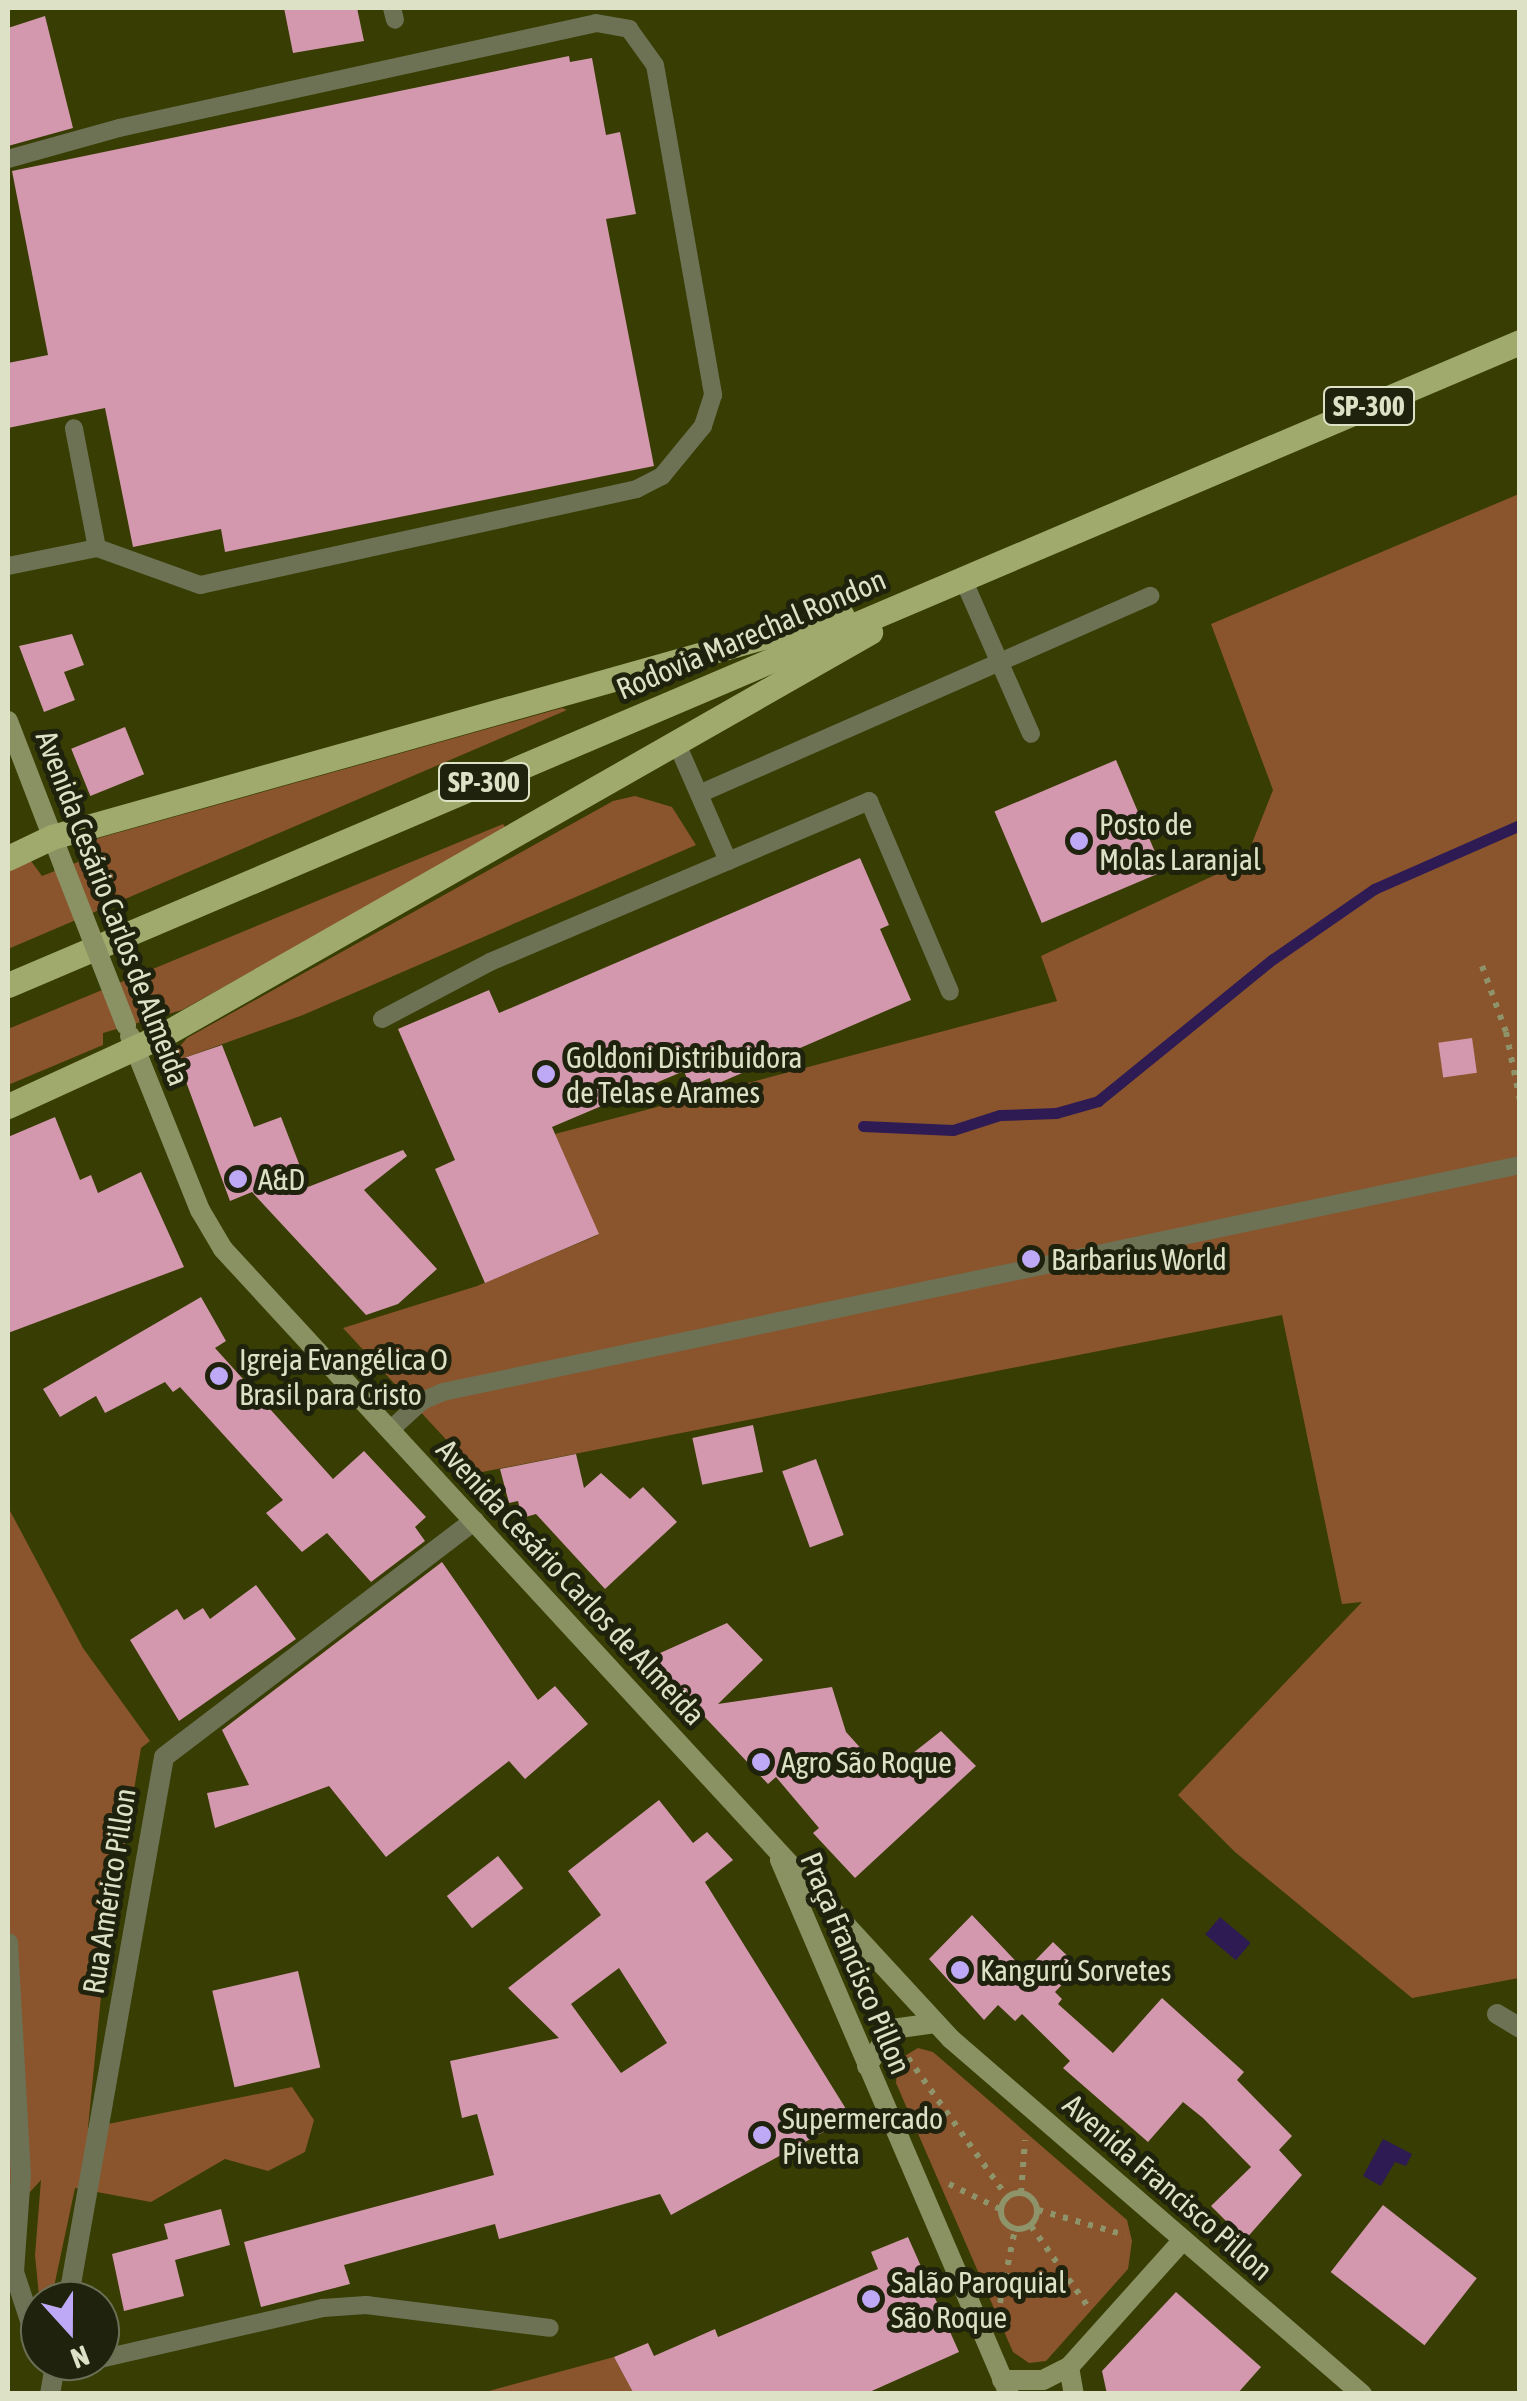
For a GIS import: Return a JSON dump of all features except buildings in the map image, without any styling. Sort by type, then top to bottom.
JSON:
[{"type":"main road","name":"Rodovia Marechal Rondon","points":[[8,985],[1520,342]]},
{"type":"main road","points":[[8,1106],[135,1050],[962,579]]},
{"type":"main road","points":[[8,858],[52,837],[962,579]]},
{"type":"main road","name":"Avenida Cesário Carlos de Almeida","points":[[8,722],[135,1050],[214,1239],[936,2023]]},
{"type":"main road","name":"Praça Francisco Pillon","points":[[774,1844],[1006,2387],[1043,2380],[1069,2367]]},
{"type":"main road","points":[[867,2066],[892,2029],[936,2023]]},
{"type":"main road","name":"Avenida Francisco Pillon","points":[[936,2023],[1362,2394]]},
{"type":"main road","points":[[1074,2394],[1069,2367],[1183,2240]]},
{"type":"street","name":"Rua Américo Pillon","points":[[72,2281],[164,1757],[474,1521]]},
{"type":"street","points":[[8,1944],[14,2272],[20,2290]]},
{"type":"street","points":[[1497,2014],[1520,2028]]},
{"type":"lane","points":[[8,159],[119,128],[596,23],[629,29],[655,65],[713,394],[704,426],[662,476],[637,489],[200,585],[97,548],[8,566]]},
{"type":"lane","points":[[74,428],[97,548]]},
{"type":"lane","points":[[962,579],[1031,734]]},
{"type":"lane","points":[[699,794],[1150,596]]},
{"type":"lane","points":[[678,744],[728,861]]},
{"type":"lane","points":[[382,1018],[490,962],[869,801],[950,992]]},
{"type":"lane","points":[[390,1430],[422,1401],[443,1392],[1520,1166]]},
{"type":"lane","points":[[120,2354],[323,2308],[366,2306],[550,2328]]},
{"type":"path","points":[[1482,966],[1506,1032],[1520,1100]]},
{"type":"path","points":[[908,2058],[1007,2197]]},
{"type":"path","points":[[1025,2139],[1022,2193],[1038,2210],[1125,2235]]},
{"type":"path","points":[[948,2184],[1000,2210],[1015,2229],[1000,2304]]},
{"type":"path","points":[[1000,2210],[1007,2197],[1022,2193]]},
{"type":"path","points":[[1031,2226],[1038,2210]]},
{"type":"path","points":[[1015,2229],[1031,2226]]},
{"type":"path","points":[[1031,2226],[1088,2306]]},
{"type":"shaded area","name":"Barbarius World","points":[[1519,494],[1519,1978],[1412,1998],[1235,1852],[1178,1795],[1362,1602],[1342,1604],[1282,1315],[477,1473],[343,1328],[477,1286],[598,1235],[555,1134],[1057,1001],[1041,956],[1245,861],[1273,790],[1211,624]]},
{"type":"shaded area","points":[[562,708],[567,710],[8,949],[8,868],[31,861],[42,876],[86,859],[86,845],[99,838]]},
{"type":"shaded area","points":[[635,796],[672,807],[696,845],[303,1015],[178,1060],[175,1052],[187,1038],[613,801]]},
{"type":"shaded area","points":[[503,824],[507,830],[182,1010],[103,1033],[103,1045],[8,1085],[8,1029]]},
{"type":"shaded area","points":[[8,1507],[83,1648],[150,1741],[141,1748],[103,1976],[88,2128],[292,2087],[314,2120],[305,2152],[268,2171],[225,2159],[151,2202],[75,2188],[55,2281],[38,2281],[35,2255],[41,2180],[8,2216]]},
{"type":"shaded area","points":[[1220,1917],[1251,1943],[1236,1960],[1205,1935]]},
{"type":"shaded area","points":[[918,2048],[933,2052],[1127,2220],[1132,2241],[1128,2269],[1046,2361],[1029,2363],[1013,2352],[896,2083],[898,2060]]},
{"type":"shaded area","points":[[1383,2139],[1412,2154],[1406,2166],[1395,2162],[1381,2186],[1363,2176]]},
{"type":"shaded area","points":[[614,2357],[634,2393],[478,2394]]},
{"type":"waterway","points":[[863,1126],[953,1130],[1000,1115],[1056,1113],[1098,1101],[1273,959],[1374,889],[1520,825]]},
{"type":"place","name":"Posto de Molas Laranjal","points":[[1079,841]]},
{"type":"place","name":"Goldoni Distribuidora de Telas e Arames","points":[[546,1074]]},
{"type":"place","name":"A&D","points":[[238,1179]]},
{"type":"place","name":"Barbarius World","points":[[1031,1259]]},
{"type":"place","name":"Igreja Evangélica O Brasil para Cristo","points":[[219,1376]]},
{"type":"place","name":"Agro São Roque","points":[[761,1762]]},
{"type":"place","name":"Kangurú Sorvetes","points":[[960,1970]]},
{"type":"place","name":"Supermercado Pivetta","points":[[762,2135]]},
{"type":"place","name":"Salão Paroquial São Roque","points":[[871,2299]]}]
